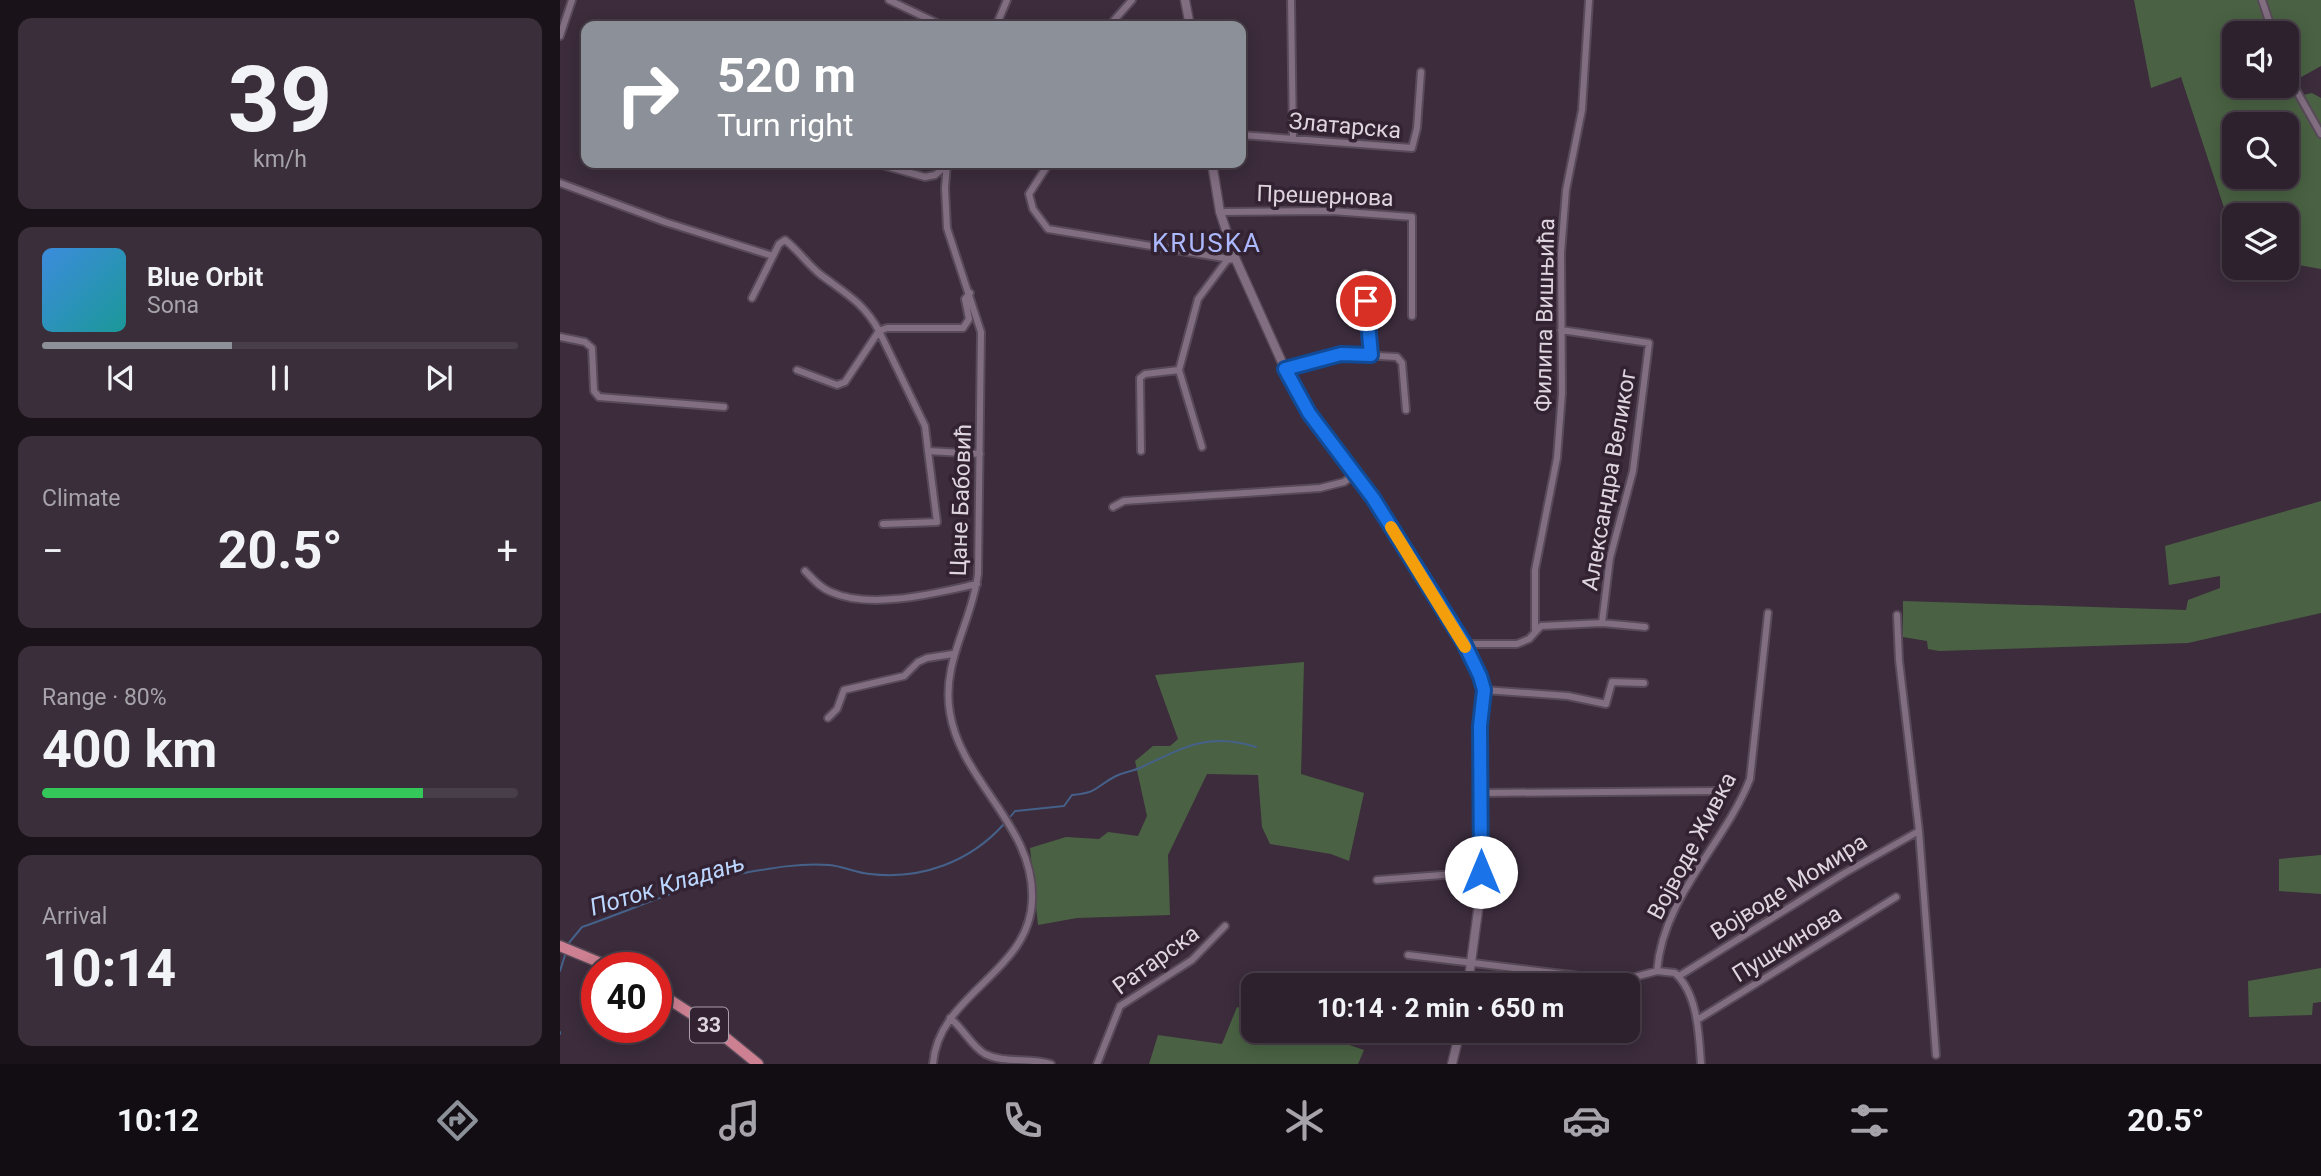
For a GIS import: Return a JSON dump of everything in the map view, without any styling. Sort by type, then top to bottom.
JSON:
[{"type":"main road","points":[[560,946],[581,955]]},
{"type":"main road","name":"33","points":[[672,1001],[715,1029],[758,1064]]},
{"type":"street","points":[[560,36],[572,0]]},
{"type":"street","points":[[998,21],[1007,0]]},
{"type":"street","points":[[1113,21],[1132,0]]},
{"type":"street","points":[[1185,0],[1189,21]]},
{"type":"street","points":[[1291,0],[1293,139]]},
{"type":"street","name":"Филипа Вишњића","points":[[1535,630],[1535,570],[1557,458],[1562,330],[1561,253],[1566,190],[1582,110],[1589,0]]},
{"type":"street","points":[[2262,0],[2269,21]]},
{"type":"street","points":[[889,1],[932,21]]},
{"type":"street","name":"Златарска","points":[[1246,135],[1412,148],[1417,128],[1421,72]]},
{"type":"street","points":[[2299,95],[2321,134]]},
{"type":"street","points":[[893,168],[925,177],[935,175],[943,168]]},
{"type":"street","name":"Цане Бабовић","points":[[947,168],[947,228],[981,332],[976,584],[953,654],[948,679],[950,717],[967,756],[1009,823],[1024,856],[1031,881],[1032,901],[1026,930],[1007,960],[950,1018]]},
{"type":"street","points":[[1046,168],[1029,194],[1033,209],[1048,229],[1232,259]]},
{"type":"street","points":[[1213,168],[1232,259],[1285,369],[1309,413],[1355,474],[1464,643],[1484,690],[1480,726],[1481,872],[1470,973]]},
{"type":"street","points":[[560,183],[665,222],[773,256]]},
{"type":"street","name":"Прешернова","points":[[1220,212],[1321,211],[1412,217],[1412,316]]},
{"type":"street","points":[[752,298],[780,242],[787,241],[820,274],[858,300],[879,331],[925,426],[937,522],[883,524]]},
{"type":"street","points":[[1202,447],[1179,370],[1198,299],[1232,259]]},
{"type":"street","points":[[1365,274],[1371,355]]},
{"type":"street","points":[[797,370],[836,385],[842,384],[879,331],[887,328],[963,328],[969,319],[965,299],[970,293]]},
{"type":"street","name":"Александра Великог","points":[[1562,330],[1649,343],[1633,471],[1610,558],[1602,623]]},
{"type":"street","points":[[560,337],[585,342],[592,348],[593,391],[599,397],[724,407]]},
{"type":"street","points":[[1285,369],[1341,354],[1401,358],[1406,410]]},
{"type":"street","points":[[1141,451],[1140,378],[1145,374],[1179,370]]},
{"type":"street","points":[[928,451],[980,454]]},
{"type":"street","points":[[1113,507],[1124,501],[1320,488],[1344,482],[1355,474]]},
{"type":"street","points":[[806,571],[828,592],[850,597],[922,597],[976,584]]},
{"type":"street","name":"Војводе Живка","points":[[1657,971],[1664,936],[1675,909],[1742,800],[1750,779],[1768,612]]},
{"type":"street","points":[[1897,615],[1899,660],[1919,831],[1936,1055]]},
{"type":"street","name":"Александра Великог","points":[[1464,643],[1517,644],[1529,639],[1535,630],[1560,623],[1645,627]]},
{"type":"street","points":[[828,718],[837,709],[844,691],[904,676],[918,662],[953,654]]},
{"type":"street","points":[[1484,690],[1568,696],[1606,704],[1612,682],[1644,683]]},
{"type":"street","points":[[1481,793],[1715,792]]},
{"type":"street","name":"Војводе Момира","points":[[1679,976],[1843,874],[1919,831]]},
{"type":"street","points":[[1377,880],[1481,872]]},
{"type":"street","name":"Пушкинова","points":[[1697,1020],[1895,897]]},
{"type":"street","name":"Ратарска","points":[[1097,1064],[1120,1006],[1192,960],[1225,926]]},
{"type":"street","points":[[1408,955],[1620,981],[1664,970],[1679,976],[1697,1020],[1701,1064]]},
{"type":"street","points":[[933,1064],[940,1036],[950,1018],[964,1029],[977,1048],[988,1056],[1051,1064]]},
{"type":"street","points":[[1451,1061],[1456,1043]]},
{"type":"green space","points":[[2134,0],[2321,0],[2321,66],[2299,78],[2299,21],[2222,21],[2222,98],[2299,98],[2299,86],[2303,95],[2312,93],[2321,98],[2321,269],[2299,265],[2299,203],[2222,203],[2181,77],[2151,88]]},
{"type":"green space","points":[[2321,501],[2321,613],[2188,643],[1939,651],[1928,649],[1927,641],[1903,637],[1903,601],[2186,610],[2188,600],[2220,588],[2220,576],[2169,585],[2165,546]]},
{"type":"green space","points":[[1304,662],[1301,774],[1364,793],[1349,861],[1331,854],[1270,844],[1262,827],[1258,775],[1207,774],[1168,855],[1170,915],[1077,918],[1038,925],[1030,848],[1066,837],[1099,839],[1108,832],[1138,836],[1147,816],[1135,761],[1153,746],[1170,746],[1178,739],[1155,675]]},
{"type":"green space","points":[[2321,855],[2321,894],[2279,891],[2279,859]]},
{"type":"green space","points":[[2321,968],[2321,1002],[2313,1003],[2312,1015],[2249,1017],[2248,981]]},
{"type":"green space","points":[[1237,1007],[1241,1008],[1241,1043],[1343,1043],[1364,1050],[1358,1064],[1149,1064],[1158,1035],[1222,1044]]},
{"type":"waterway","name":"Поток Кладањ","points":[[1011,816],[1015,811],[1064,806],[1072,795],[1093,791],[1116,776],[1197,744],[1224,741],[1256,747]]},
{"type":"waterway","name":"Поток Кладањ","points":[[568,944],[582,927],[723,877],[786,866],[818,865],[889,875],[926,871],[943,866],[976,849],[1004,824]]},
{"type":"waterway","name":"Поток Кладањ","points":[[560,971],[566,952]]},
{"type":"slow traffic","points":[[1391,527],[1465,647]]},
{"type":"district","name":"KRUSKA","points":[[1207,243]]},
{"type":"route","points":[[1366,301],[1371,355],[1341,354],[1285,369],[1309,413],[1373,498],[1464,643],[1480,676],[1484,690],[1480,726],[1481,872]]}]
